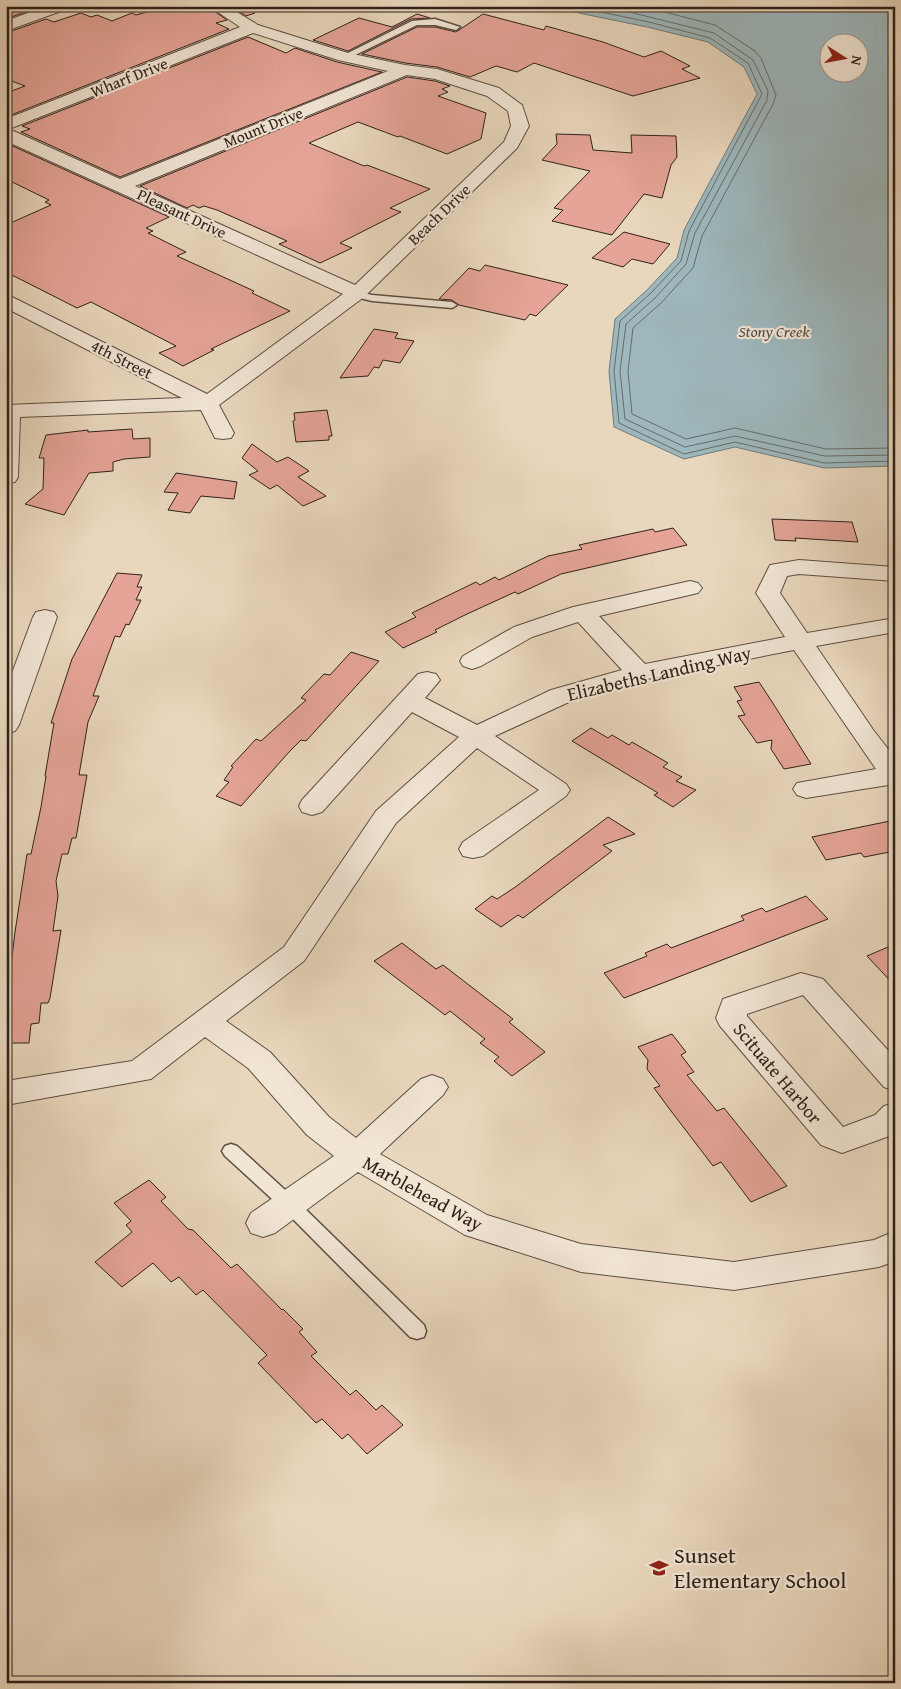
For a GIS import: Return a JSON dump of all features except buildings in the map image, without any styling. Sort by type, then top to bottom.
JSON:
[{"type":"street","points":[[6,26],[62,6]]},
{"type":"street","name":"Beach Drive","points":[[208,403],[356,294],[511,144],[520,126],[516,109],[493,92],[437,74],[405,70],[344,57],[252,28],[216,6]]},
{"type":"street","name":"Wharf Drive","points":[[6,125],[252,28]]},
{"type":"street","name":"Mount Drive","points":[[122,185],[405,70]]},
{"type":"street","name":"Pleasant Drive","points":[[6,134],[122,185],[356,294]]},
{"type":"street","name":"4th Street","points":[[6,300],[208,403]]},
{"type":"street","points":[[7,477],[8,411],[208,403],[223,433]]},
{"type":"street","points":[[806,789],[894,775],[865,737],[768,593],[778,570],[799,567],[895,574]]},
{"type":"street","points":[[472,661],[523,632],[582,612],[690,588]]},
{"type":"street","points":[[582,612],[639,673]]},
{"type":"street","points":[[6,725],[45,617]]},
{"type":"street","name":"Elizabeths Landing Way","points":[[6,1093],[140,1070],[294,954],[386,817],[476,735],[560,696],[639,673],[801,641],[895,625]]},
{"type":"street","points":[[312,806],[426,680]]},
{"type":"street","points":[[409,700],[476,735],[557,790],[473,849]]},
{"type":"street","name":"Scituate Harbor","points":[[892,1125],[842,1140],[832,1136],[732,1018],[734,1007],[801,984],[813,987],[895,1079]]},
{"type":"street","name":"Marblehead Way","points":[[204,1022],[259,1060],[318,1126],[357,1156],[477,1225],[581,1258],[734,1276],[879,1253],[895,1245]]},
{"type":"street","points":[[263,1223],[357,1156],[432,1087]]},
{"type":"lane","points":[[344,57],[415,23],[435,22],[456,28]]},
{"type":"lane","points":[[356,294],[372,298],[452,305]]},
{"type":"lane","points":[[231,1151],[289,1204],[417,1331]]},
{"type":"water","name":"Stony Creek","points":[[545,6],[895,6],[895,466],[824,468],[735,447],[684,459],[614,427],[609,371],[615,319],[647,290],[677,258],[684,230],[757,94],[744,67],[708,42]]},
{"type":"place","name":"Sunset Elementary School","points":[[659,1568]]}]
